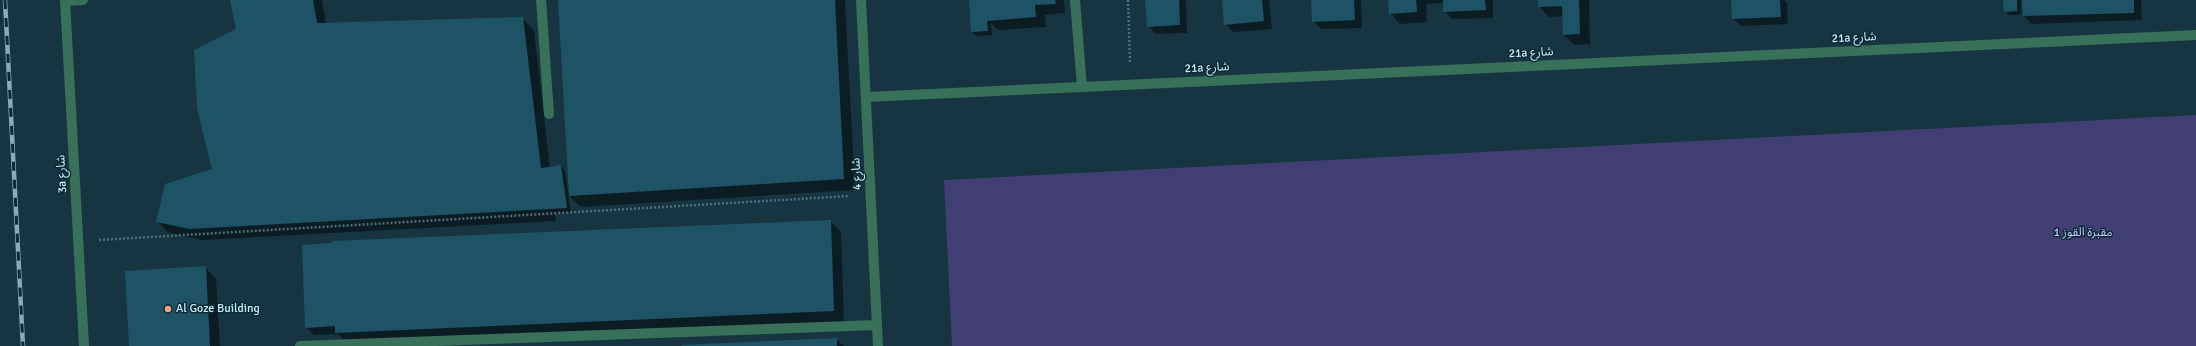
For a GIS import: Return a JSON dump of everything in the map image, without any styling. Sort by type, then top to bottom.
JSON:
[{"type":"street","points":[[65,0],[83,0]]},
{"type":"street","name":"3a شارع","points":[[65,0],[84,346]]},
{"type":"street","points":[[541,0],[549,114]]},
{"type":"street","name":"شارع 4","points":[[861,0],[867,97],[878,346]]},
{"type":"street","points":[[1075,0],[1082,86]]},
{"type":"street","name":"21a شارع","points":[[867,97],[2196,35]]},
{"type":"street","points":[[300,346],[877,324]]},
{"type":"path","points":[[1128,0],[1130,84]]},
{"type":"path","points":[[78,242],[871,195]]},
{"type":"green space","name":"مقبرة القوز 1","points":[[2196,115],[2196,346],[952,346],[944,180]]},
{"type":"building","points":[[230,0],[313,0],[317,23],[523,17],[541,168],[561,165],[567,208],[190,229],[156,222],[165,184],[212,169],[197,108],[194,50],[236,29]]},
{"type":"building","points":[[558,0],[835,0],[844,179],[569,196]]},
{"type":"building","points":[[969,0],[1055,0],[1056,4],[1035,5],[1036,17],[987,21],[988,31],[971,32]]},
{"type":"building","points":[[1145,0],[1179,0],[1180,25],[1147,27]]},
{"type":"building","points":[[1222,0],[1262,0],[1264,21],[1224,25]]},
{"type":"building","points":[[1311,0],[1354,0],[1355,20],[1312,22]]},
{"type":"building","points":[[1388,0],[1416,0],[1417,12],[1389,14]]},
{"type":"building","points":[[1443,0],[1485,0],[1486,10],[1443,12]]},
{"type":"building","points":[[1538,0],[1579,0],[1580,34],[1563,35],[1562,6],[1538,7]]},
{"type":"building","points":[[1731,0],[1780,0],[1781,17],[1732,19]]},
{"type":"building","points":[[2003,0],[2017,0],[2017,11],[2004,12]]},
{"type":"building","points":[[2022,0],[2134,0],[2134,13],[2023,16]]},
{"type":"building","points":[[831,220],[834,311],[335,333],[335,326],[305,328],[302,245],[332,243],[332,241]]},
{"type":"building","name":"Al Goze Building","points":[[206,266],[210,346],[129,346],[125,271]]},
{"type":"building","points":[[837,338],[837,346],[682,346],[682,345]]},
{"type":"railway","points":[[5,0],[23,346]]},
{"type":"place","name":"Al Goze Building","points":[[168,309]]}]
